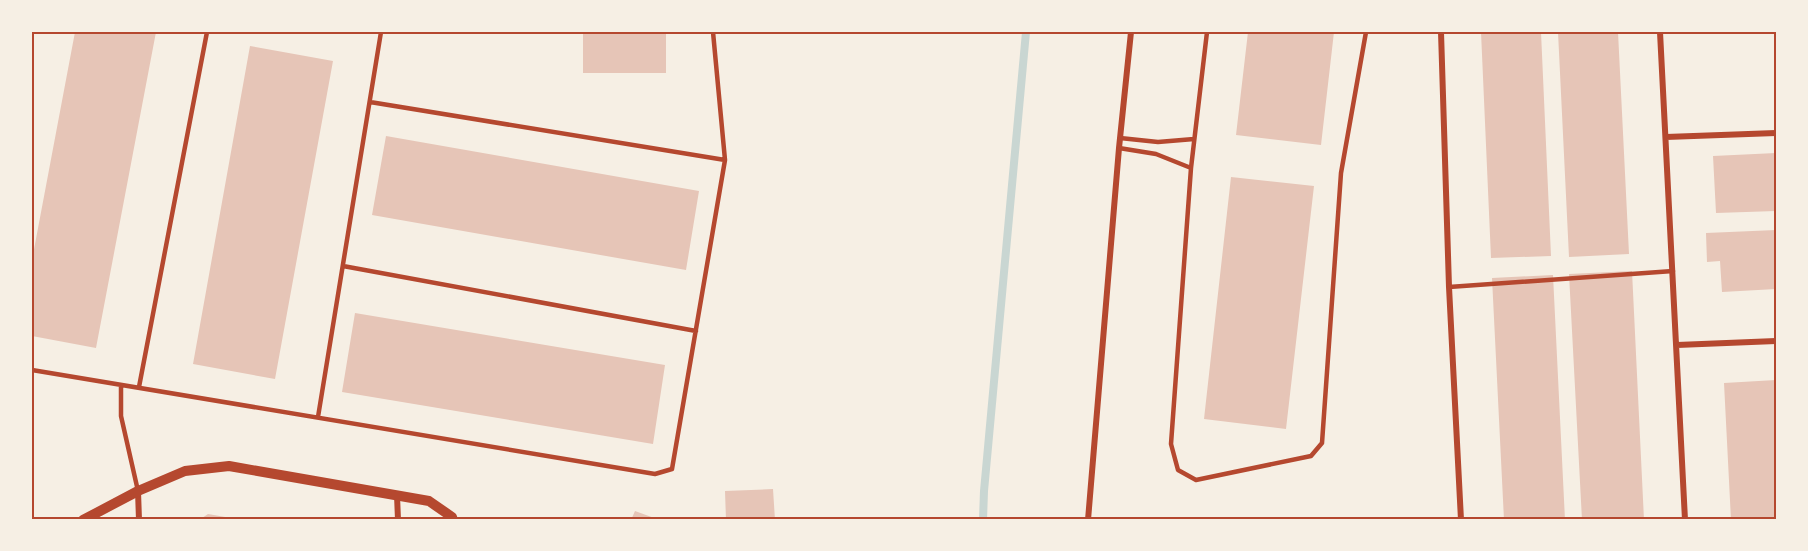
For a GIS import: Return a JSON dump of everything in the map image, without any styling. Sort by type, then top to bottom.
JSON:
[{"type":"street","points":[[1088,519],[1131,32]]},
{"type":"street","points":[[1441,32],[1449,287],[1461,519]]},
{"type":"street","points":[[1660,32],[1685,519]]},
{"type":"street","points":[[1666,138],[1776,133]]},
{"type":"street","points":[[1677,345],[1776,340]]},
{"type":"street","points":[[83,519],[138,491],[185,471],[229,466],[429,501],[453,519]]},
{"type":"street","points":[[138,491],[139,519]]},
{"type":"street","points":[[397,495],[399,519]]},
{"type":"lane","points":[[139,387],[207,32]]},
{"type":"lane","points":[[318,417],[381,32]]},
{"type":"lane","points":[[32,370],[655,474],[672,469],[725,160],[713,32]]},
{"type":"lane","points":[[1207,32],[1191,168],[1171,444],[1178,470],[1196,480],[1311,456],[1322,443],[1341,173],[1366,32]]},
{"type":"lane","points":[[369,102],[725,160]]},
{"type":"lane","points":[[1120,138],[1158,142],[1194,139]]},
{"type":"lane","points":[[1119,148],[1156,154],[1191,168]]},
{"type":"lane","points":[[343,266],[696,331]]},
{"type":"lane","points":[[1449,287],[1674,271]]},
{"type":"lane","points":[[122,385],[121,416],[138,491]]},
{"type":"building","points":[[75,32],[156,32],[96,348],[32,336],[32,260]]},
{"type":"building","points":[[583,32],[666,32],[666,73],[583,73]]},
{"type":"building","points":[[1248,32],[1334,32],[1321,145],[1236,135]]},
{"type":"building","points":[[1481,32],[1541,32],[1551,256],[1491,258]]},
{"type":"building","points":[[1558,32],[1618,32],[1629,254],[1569,257]]},
{"type":"building","points":[[250,46],[333,61],[275,379],[193,364]]},
{"type":"building","points":[[386,136],[699,191],[686,270],[372,215]]},
{"type":"building","points":[[1776,153],[1776,211],[1716,213],[1713,156]]},
{"type":"building","points":[[1231,177],[1314,186],[1286,429],[1204,419]]},
{"type":"building","points":[[1776,230],[1776,289],[1722,292],[1720,261],[1707,262],[1706,233]]},
{"type":"building","points":[[1632,271],[1644,520],[1582,520],[1569,274]]},
{"type":"building","points":[[1553,275],[1565,520],[1504,520],[1492,278]]},
{"type":"building","points":[[355,313],[665,365],[653,444],[342,392]]},
{"type":"building","points":[[1776,380],[1776,520],[1731,520],[1724,383]]},
{"type":"building","points":[[773,489],[775,520],[726,520],[725,491]]},
{"type":"building","points":[[635,511],[657,519],[657,520],[631,520]]},
{"type":"building","points":[[208,514],[231,518],[231,520],[199,520]]},
{"type":"waterway","points":[[983,520],[1026,32]]}]
